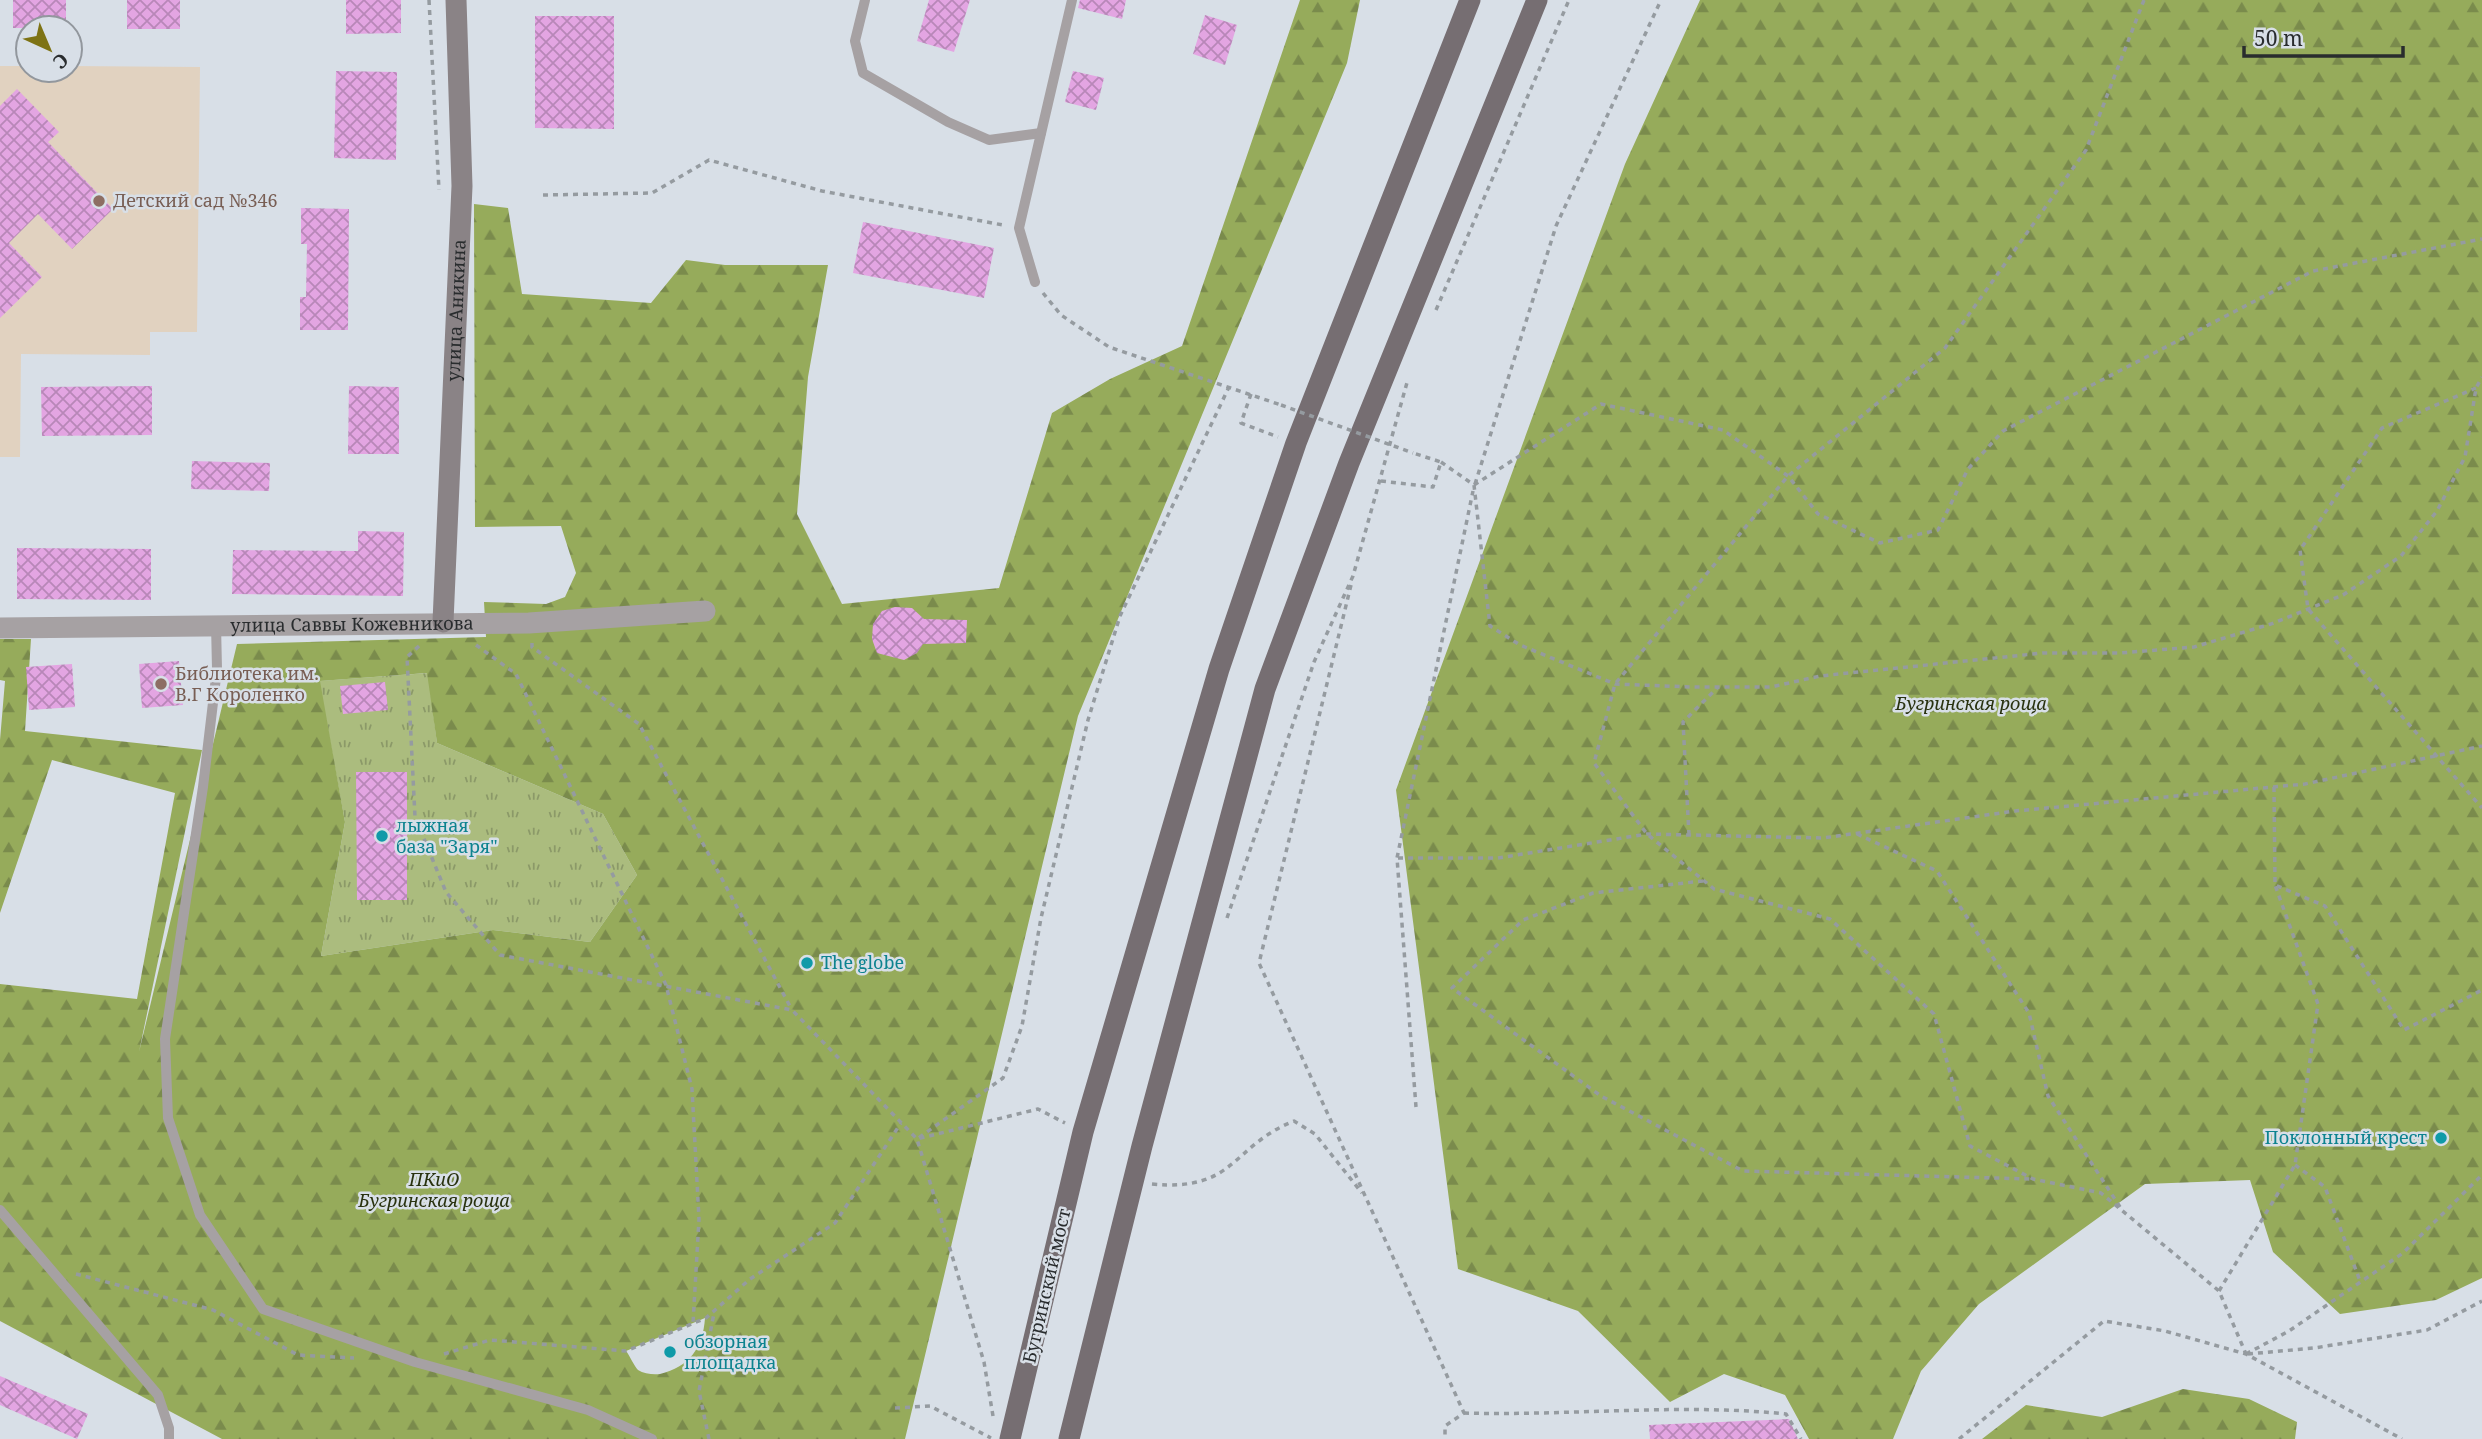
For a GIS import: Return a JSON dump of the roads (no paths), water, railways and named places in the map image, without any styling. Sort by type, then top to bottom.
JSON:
[{"type":"main road","name":"Бугринский мост","points":[[1010,1439],[1083,1132],[1219,668],[1296,443],[1470,0]]},
{"type":"main road","points":[[1069,1439],[1142,1146],[1265,689],[1349,463],[1537,0]]},
{"type":"street","name":"улица Аникина","points":[[443,622],[461,186],[456,0]]},
{"type":"street","name":"улица Саввы Кожевникова","points":[[0,628],[529,623],[705,611]]},
{"type":"lane","points":[[865,0],[855,41],[863,73],[948,122],[989,140],[1041,133]]},
{"type":"lane","points":[[1035,282],[1019,228],[1072,0]]},
{"type":"lane","points":[[216,624],[216,669],[204,788],[164,1039],[168,1118],[200,1215],[263,1309],[415,1362],[589,1410],[652,1439]]},
{"type":"lane","points":[[0,1210],[158,1395],[169,1428],[169,1439]]},
{"type":"place","name":"Детский сад №346","points":[[99,201]]},
{"type":"place","name":"Библиотека им. В.Г Короленко","points":[[161,684]]},
{"type":"place","name":"лыжная база \"Заря\"","points":[[382,836]]},
{"type":"place","name":"The globe","points":[[807,963]]},
{"type":"place","name":"Поклонный крест","points":[[2441,1138]]},
{"type":"place","name":"обзорная площадка","points":[[670,1352]]},
{"type":"park label","name":"Бугринская роща","points":[[1971,704]]},
{"type":"park label","name":"ПКиО Бугринская роща","points":[[434,1190]]}]
